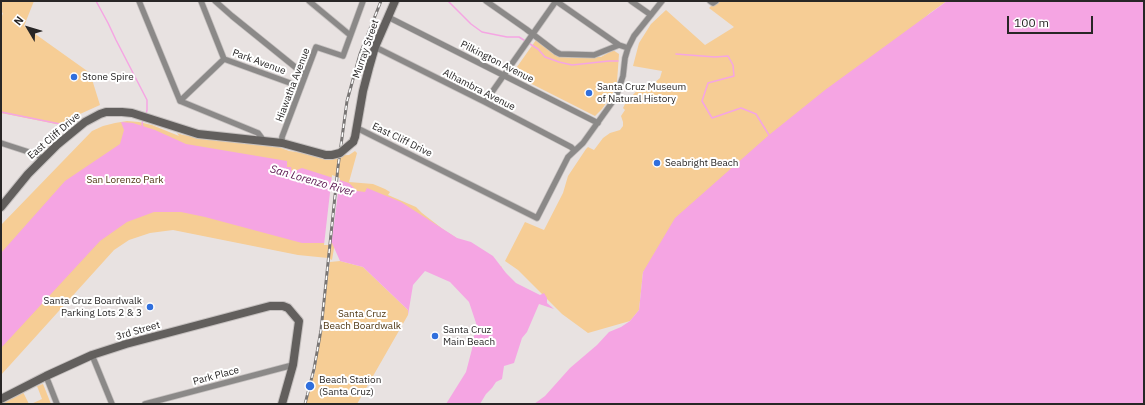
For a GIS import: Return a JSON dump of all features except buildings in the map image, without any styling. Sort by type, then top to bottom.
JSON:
[{"type":"main road","name":"Murray Street","points":[[357,128],[363,91],[375,47],[395,1]]},
{"type":"main road","name":"East Cliff Drive","points":[[2,204],[42,159],[85,122],[100,114],[113,112],[132,113],[198,134],[282,143],[326,155],[340,153],[353,142],[357,128]]},
{"type":"main road","name":"3rd Street","points":[[1,399],[92,355],[126,344],[270,306],[283,306],[288,308],[299,321],[293,365]]},
{"type":"main road","points":[[282,404],[293,365]]},
{"type":"street","points":[[139,1],[180,101],[258,133],[264,141]]},
{"type":"street","name":"Park Avenue","points":[[201,1],[224,59],[301,87]]},
{"type":"street","points":[[215,1],[305,75]]},
{"type":"street","points":[[309,1],[350,34]]},
{"type":"street","name":"Hiawatha Avenue","points":[[282,143],[282,137],[316,47],[343,56],[350,34],[364,1]]},
{"type":"street","points":[[486,1],[560,54],[594,55],[619,45]]},
{"type":"street","points":[[485,102],[505,76],[556,1],[619,45],[628,48]]},
{"type":"street","points":[[631,1],[651,15]]},
{"type":"street","name":"East Cliff Drive","points":[[357,128],[538,218],[568,157],[583,143],[616,97],[621,85],[628,48],[634,36],[662,1]]},
{"type":"street","name":"Pilkington Avenue","points":[[388,17],[598,123]]},
{"type":"street","name":"Alhambra Avenue","points":[[375,47],[485,102],[571,147],[574,150]]},
{"type":"street","points":[[180,101],[224,59]]},
{"type":"street","points":[[249,130],[255,135],[255,140]]},
{"type":"street","points":[[1,143],[38,155],[42,159]]},
{"type":"street","points":[[92,355],[112,404]]},
{"type":"street","name":"Park Place","points":[[145,404],[293,365]]},
{"type":"street","points":[[46,376],[57,404]]},
{"type":"green space","points":[[1,1],[34,1],[24,26],[90,73],[100,105],[80,114],[66,126],[1,113],[1,19],[3,13],[1,12]]},
{"type":"green space","name":"Seabright Beach","points":[[716,1],[947,1],[930,13],[643,272],[639,310],[630,321],[588,333],[562,314],[518,270],[505,261],[525,222],[544,230],[563,193],[568,176],[586,149],[588,147],[594,150],[603,138],[610,133],[620,130],[623,126],[621,116],[625,110],[623,108],[625,104],[640,87],[653,84],[660,78],[662,71],[633,66],[639,43],[651,24],[666,10],[705,45],[734,27],[709,8]]},
{"type":"green space","points":[[536,40],[564,56],[601,57],[613,50],[619,54],[617,82],[612,95],[595,116],[512,74]]},
{"type":"green space","name":"San Lorenzo Park","points":[[127,121],[152,125],[179,136],[177,133],[183,135],[276,146],[289,151],[325,156],[349,155],[355,151],[357,153],[349,182],[373,184],[385,189],[390,192],[388,195],[416,207],[444,230],[502,267],[498,272],[346,219],[334,248],[332,260],[328,258],[298,255],[173,230],[150,233],[129,240],[114,250],[1,375],[1,225],[92,131],[103,126]]},
{"type":"green space","name":"Santa Cruz Beach Boardwalk","points":[[340,261],[363,267],[408,310],[408,315],[357,404],[306,404],[315,372],[330,262]]},
{"type":"green space","points":[[43,384],[51,404],[31,404],[42,399],[37,386]]},
{"type":"green space","points":[[23,392],[29,404],[2,404],[11,398]]},
{"type":"water","points":[[947,1],[1144,1],[1144,404],[534,404],[545,396],[570,368],[597,345],[609,332],[630,321],[639,310],[643,272],[675,218],[769,135],[825,90]]},
{"type":"water","name":"San Lorenzo Park","points":[[121,122],[133,123],[155,130],[186,144],[287,161],[287,167],[291,167],[292,172],[302,168],[349,183],[357,191],[365,192],[367,188],[401,202],[457,238],[471,242],[493,256],[516,283],[540,295],[544,293],[547,298],[547,303],[554,309],[539,304],[527,332],[522,338],[514,363],[504,366],[502,379],[496,382],[480,404],[446,404],[466,372],[472,349],[476,323],[469,302],[450,282],[425,271],[413,285],[408,315],[408,310],[363,267],[340,261],[332,243],[302,243],[205,217],[181,212],[154,212],[127,222],[100,241],[1,348],[1,253],[65,181],[120,144],[124,130]]},
{"type":"pier","points":[[332,175],[340,178],[331,245],[324,245]]},
{"type":"waterway","points":[[96,1],[147,100],[146,114]]},
{"type":"waterway","points":[[448,1],[471,24],[482,32],[507,37],[519,37],[538,49],[545,57],[559,62],[572,65],[618,61]]},
{"type":"waterway","points":[[676,54],[715,57],[728,56],[733,65],[734,76],[708,83],[702,101],[712,118],[741,108],[756,114],[769,135]]},
{"type":"waterway","points":[[1,112],[65,125],[67,129]]},
{"type":"waterway","points":[[143,120],[143,127]]},
{"type":"railway","points":[[305,404],[314,369],[321,330],[338,167],[347,101],[360,54],[381,1]]},
{"type":"place","name":"Stone Spire","points":[[74,77]]},
{"type":"place","name":"Santa Cruz Museum of Natural History","points":[[589,93]]},
{"type":"place","name":"Seabright Beach","points":[[657,163]]},
{"type":"place","name":"Santa Cruz Boardwalk Parking Lots 2 & 3","points":[[150,307]]},
{"type":"place","name":"Santa Cruz Main Beach","points":[[435,336]]},
{"type":"place","name":"Beach Station (Santa Cruz)","points":[[310,386]]},
{"type":"water label","name":"San Lorenzo River","points":[[312,181]]}]
